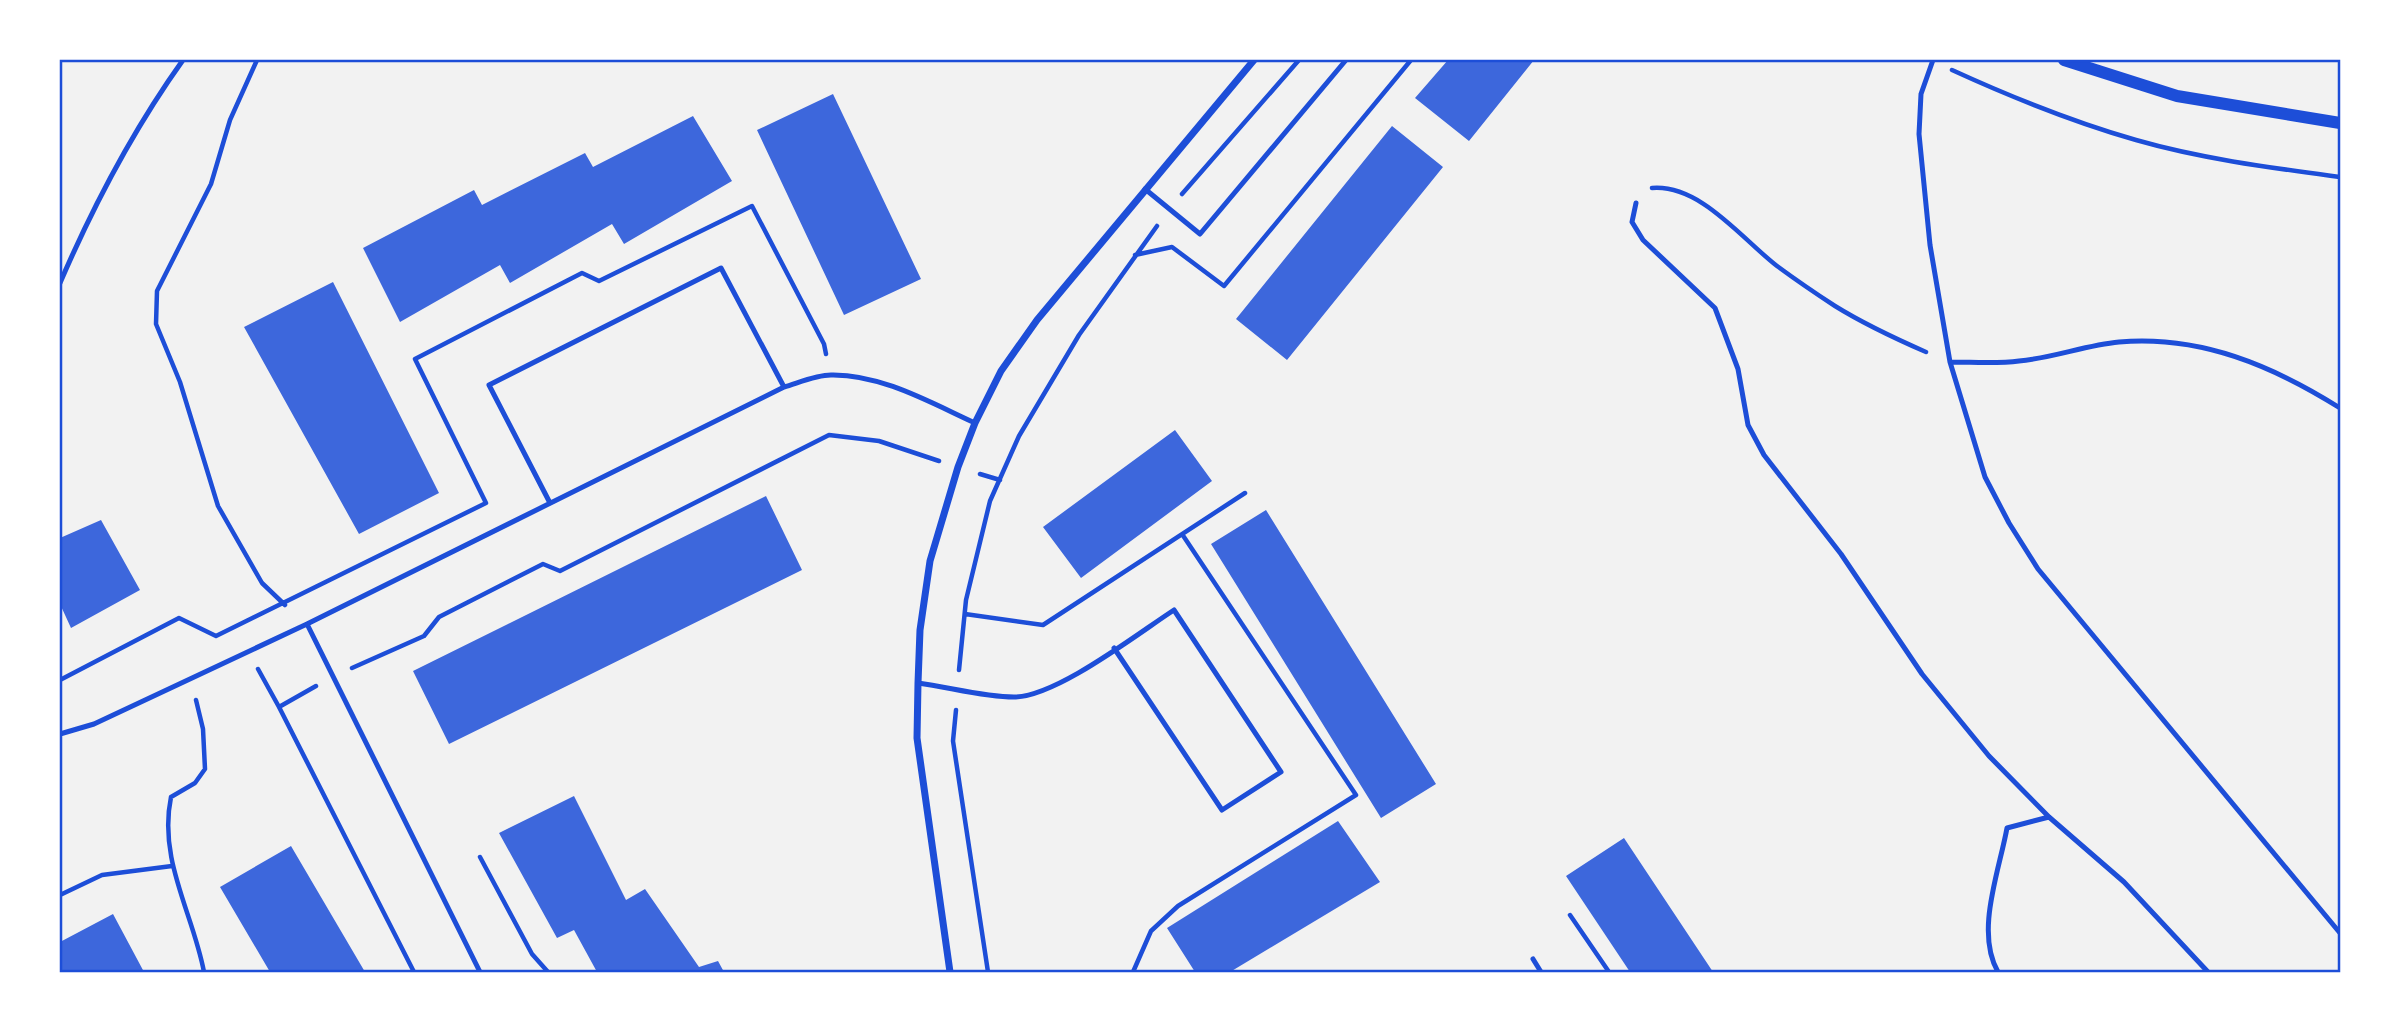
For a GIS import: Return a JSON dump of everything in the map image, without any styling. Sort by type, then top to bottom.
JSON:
[{"type":"street","points":[[950,972],[918,738],[918,683],[920,630],[930,561],[958,467],[975,423],[1001,371],[1037,320],[1254,60]]},
{"type":"street","points":[[2064,60],[2176,96],[2340,123]]},
{"type":"lane","points":[[60,283],[91,210],[148,108],[183,60]]},
{"type":"lane","points":[[1144,189],[1200,234],[1346,60]]},
{"type":"lane","points":[[1933,61],[1921,94],[1919,134],[1930,245],[1950,362],[1986,477],[2009,523],[2038,569],[2340,933]]},
{"type":"lane","points":[[1636,203],[1632,222],[1643,240],[1715,308],[1738,369],[1748,425],[1764,455],[1841,554],[1922,674],[1989,756],[2049,817],[2124,883],[2208,972]]},
{"type":"lane","points":[[550,503],[489,385],[721,268],[784,387]]},
{"type":"lane","points":[[1950,362],[2018,361],[2118,342],[2171,340],[2219,350],[2268,367],[2340,408]]},
{"type":"lane","points":[[60,734],[94,724],[307,624],[784,387],[830,375],[871,380],[908,393],[975,423]]},
{"type":"lane","points":[[918,683],[1015,697],[1037,692],[1066,680],[1174,610],[1281,772],[1222,810],[1114,649]]},
{"type":"lane","points":[[307,624],[480,972]]},
{"type":"lane","points":[[1998,972],[1990,960],[1987,937],[2007,828],[2049,817]]},
{"type":"lane","points":[[1533,959],[1541,972]]},
{"type":"path","points":[[257,60],[230,120],[211,184],[157,290],[156,324],[180,383],[218,506],[262,583],[307,624]]},
{"type":"path","points":[[988,972],[953,741],[965,614],[990,501],[1019,436],[1079,335],[1134,255],[1170,209],[1299,60]]},
{"type":"path","points":[[1134,255],[1172,247],[1224,286],[1411,60]]},
{"type":"path","points":[[1933,61],[2008,96],[2137,140],[2274,168],[2340,177]]},
{"type":"path","points":[[1636,203],[1650,188],[1666,187],[1692,198],[1777,266],[1836,306],[1881,333],[1950,362]]},
{"type":"path","points":[[279,707],[333,677],[424,635],[439,617],[543,564],[560,571],[829,435],[879,441],[1000,480]]},
{"type":"path","points":[[965,614],[1043,625],[1245,493]]},
{"type":"path","points":[[60,680],[179,618],[216,636],[285,605]]},
{"type":"path","points":[[244,673],[257,667],[414,972]]},
{"type":"path","points":[[192,678],[203,729],[205,769],[195,783],[171,797],[166,819],[172,866],[204,972]]},
{"type":"path","points":[[196,699],[208,692]]},
{"type":"path","points":[[480,857],[532,954],[548,972]]},
{"type":"path","points":[[60,895],[102,875],[172,866]]},
{"type":"path","points":[[1570,915],[1609,972]]},
{"type":"building","points":[[1448,60],[1534,60],[1469,141],[1415,98]]},
{"type":"building","points":[[833,94],[921,279],[844,315],[757,130]]},
{"type":"building","points":[[693,116],[732,181],[624,244],[612,224],[510,283],[500,265],[400,322],[363,248],[474,190],[482,205],[585,153],[593,167]]},
{"type":"building","points":[[1392,126],[1443,167],[1287,360],[1236,319]]},
{"type":"building","points":[[333,282],[439,493],[359,534],[244,327]]},
{"type":"building","points":[[1175,430],[1212,481],[1081,578],[1043,527]]},
{"type":"building","points":[[766,496],[802,570],[449,744],[413,671]]},
{"type":"building","points":[[1266,510],[1436,784],[1381,818],[1211,544]]},
{"type":"building","points":[[101,520],[140,590],[71,628],[60,604],[60,538]]},
{"type":"building","points":[[574,796],[626,900],[645,889],[699,967],[718,961],[724,972],[597,972],[574,930],[557,938],[499,833]]},
{"type":"building","points":[[1338,821],[1380,882],[1230,972],[1195,972],[1167,928]]},
{"type":"building","points":[[1624,838],[1713,972],[1630,972],[1566,876]]},
{"type":"building","points":[[291,846],[365,972],[270,972],[220,887]]},
{"type":"building","points":[[113,914],[144,972],[60,972],[60,942]]}]
